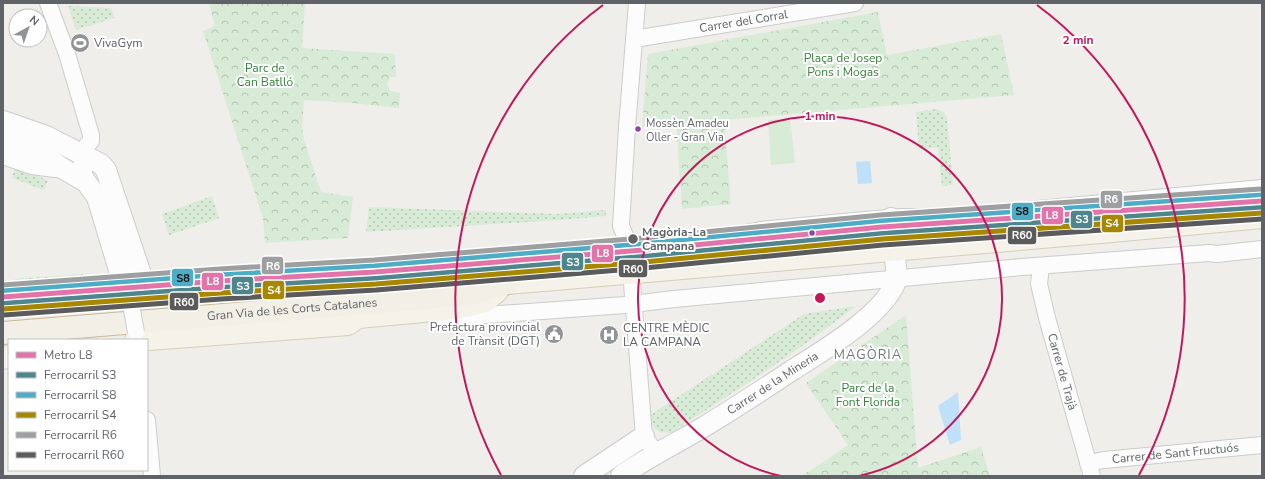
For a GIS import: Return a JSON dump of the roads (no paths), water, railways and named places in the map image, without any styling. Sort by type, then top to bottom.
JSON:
[{"type":"highway","name":"Gran Via de les Corts Catalanes","points":[[3,318],[423,283],[508,282]]},
{"type":"highway","name":"Gran Via de les Corts Catalanes","points":[[3,333],[473,293],[508,282]]},
{"type":"highway","points":[[3,307],[64,295]]},
{"type":"main road","name":"Gran Via de les Corts Catalanes","points":[[508,282],[895,250],[1262,217]]},
{"type":"main road","points":[[3,293],[64,295],[135,291],[395,267],[478,270],[508,282],[485,301],[456,308],[358,317],[348,324],[137,338]]},
{"type":"street","points":[[48,3],[67,54],[91,135],[91,141],[86,156],[86,182]]},
{"type":"street","points":[[637,3],[621,226],[629,245],[632,272],[644,436],[657,455]]},
{"type":"street","name":"Carrer del Corral","points":[[634,39],[855,3]]},
{"type":"street","points":[[3,121],[46,136],[101,164],[106,170],[135,291],[137,338]]},
{"type":"street","points":[[3,138],[33,148],[86,156]]},
{"type":"street","points":[[33,148],[86,182],[96,197],[119,270],[135,291]]},
{"type":"street","points":[[3,154],[32,164],[62,168]]},
{"type":"street","points":[[395,267],[891,218],[929,218],[1017,211],[1262,188]]},
{"type":"street","points":[[891,218],[897,278]]},
{"type":"street","points":[[348,324],[635,304],[897,278],[1262,249]]},
{"type":"street","name":"Carrer de Trajà","points":[[1041,266],[1039,284],[1047,318],[1090,469]]},
{"type":"street","name":"Carrer de la Mineria","points":[[621,476],[715,420],[831,346],[875,310],[894,287],[897,278]]},
{"type":"street","points":[[148,431],[152,476]]},
{"type":"street","points":[[584,476],[644,436]]},
{"type":"street","name":"Carrer de Sant Fructuós","points":[[1090,469],[1104,460],[1262,445]]},
{"type":"water","points":[[870,161],[872,183],[858,184],[856,162]]},
{"type":"water","points":[[958,392],[961,440],[950,445],[938,406]]},
{"type":"metro line","name":"L8","points":[[3,297],[220,281],[375,272],[643,250],[882,227],[1262,201]]},
{"type":"rail line","name":"R6","points":[[3,285],[219,269],[374,260],[642,238],[881,215],[1261,189]]},
{"type":"rail line","name":"S8","points":[[3,291],[220,275],[375,266],[642,244],[882,221],[1262,195]]},
{"type":"rail line","name":"S3","points":[[3,303],[220,287],[375,278],[643,256],[882,233],[1262,207]]},
{"type":"rail line","name":"S4","points":[[4,309],[221,293],[376,284],[644,262],[883,239],[1262,213]]},
{"type":"rail line","name":"R60","points":[[4,315],[221,299],[376,290],[644,268],[883,245],[1262,219]]},
{"type":"place","name":"VivaGym","points":[[80,43]]},
{"type":"place","name":"Mossèn Amadeu Oller - Gran Via","points":[[638,129]]},
{"type":"place","name":"Magòria-La Campana","points":[[633,239]]},
{"type":"place","name":"Prefactura provincial de Trànsit (DGT)","points":[[554,334]]},
{"type":"place","name":"CENTRE MÈDIC LA CAMPANA","points":[[609,335]]},
{"type":"district","name":"MAGÒRIA","points":[[868,355]]},
{"type":"park label","name":"Plaça de Josep Pons i Mogas","points":[[843,65]]},
{"type":"park label","name":"Parc de Can Batlló","points":[[265,75]]},
{"type":"park label","name":"Parc de la Font Florida","points":[[868,395]]}]
